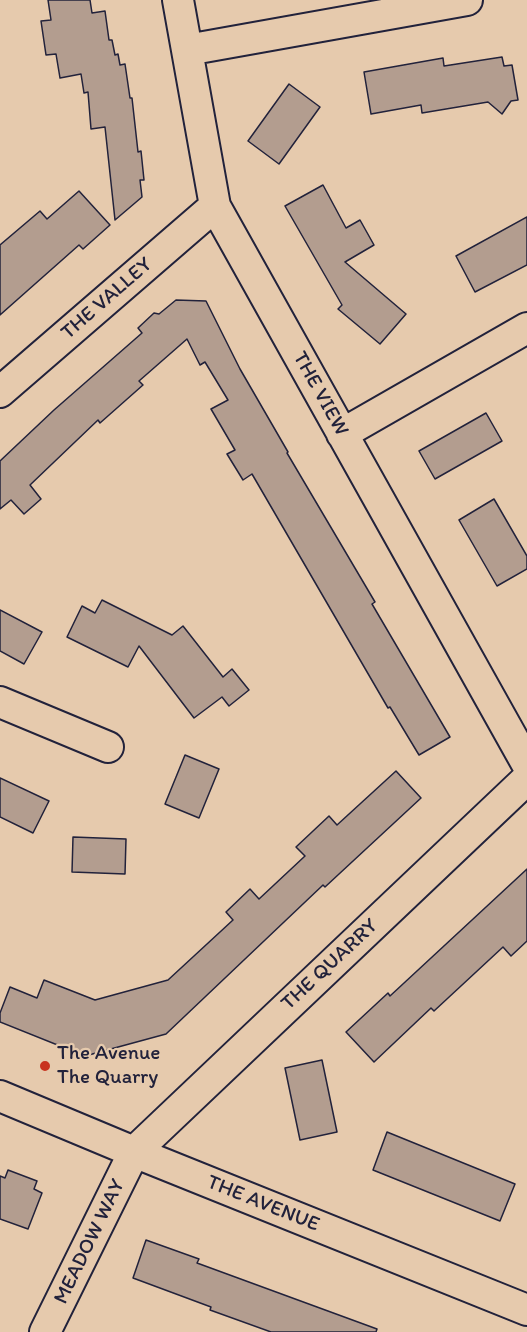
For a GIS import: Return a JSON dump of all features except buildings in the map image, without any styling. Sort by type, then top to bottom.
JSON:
[{"type":"street","name":"THE VIEW","points":[[178,0],[214,206],[527,764]]},
{"type":"street","points":[[187,50],[467,0]]},
{"type":"street","name":"THE VALLEY","points":[[0,392],[214,206]]},
{"type":"street","points":[[342,434],[527,328]]},
{"type":"street","points":[[0,702],[108,747]]},
{"type":"street","name":"THE QUARRY","points":[[134,1152],[527,779]]},
{"type":"street","name":"THE AVENUE","points":[[0,1096],[527,1310]]},
{"type":"street","name":"MEADOW WAY","points":[[45,1332],[134,1152]]},
{"type":"place","name":"The Avenue The Quarry","points":[[45,1066]]}]
